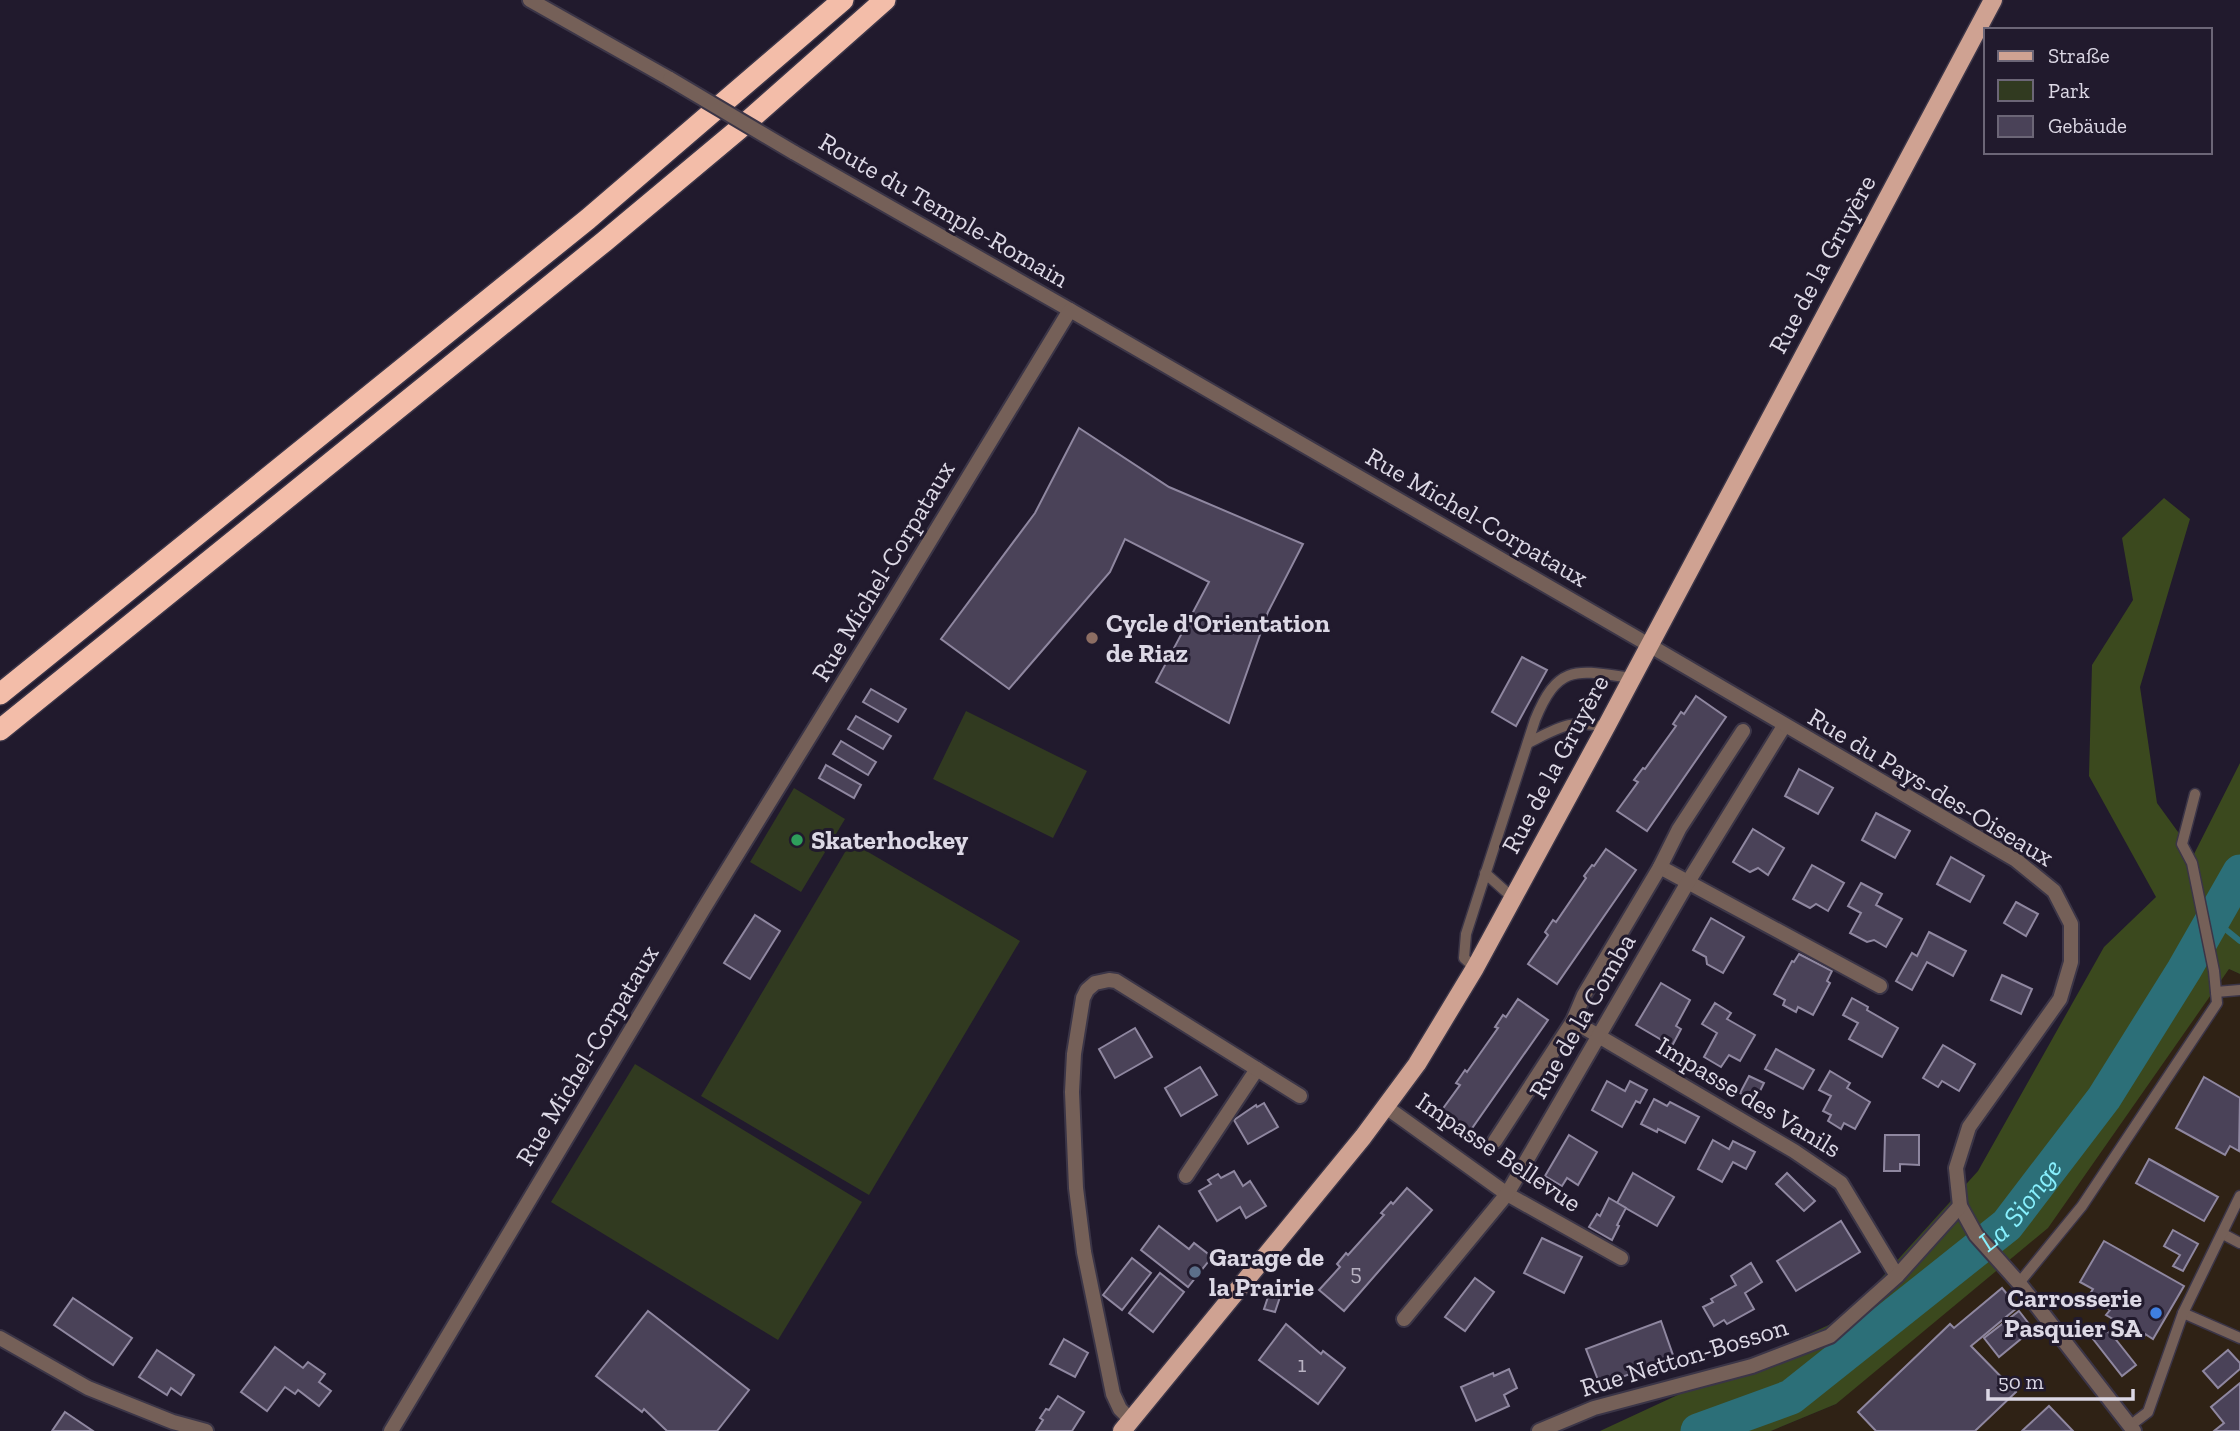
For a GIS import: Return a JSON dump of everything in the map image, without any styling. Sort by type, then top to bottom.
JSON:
[{"type":"highway","points":[[0,694],[588,219],[843,0]]},
{"type":"highway","points":[[0,730],[605,242],[739,129],[885,0]]},
{"type":"main road","name":"Rue de la Gruyère","points":[[1126,1426],[1418,1064],[1475,968],[1606,727],[1993,0]]},
{"type":"street","name":"Route du Temple-Romain","points":[[530,0],[1070,310]]},
{"type":"street","name":"Rue Michel-Corpataux","points":[[391,1431],[691,929],[1070,310],[1649,645]]},
{"type":"street","name":"Rue du Pays-des-Oiseaux","points":[[1649,645],[2016,860],[2054,891],[2071,924],[2071,962],[2060,999],[1969,1127],[1956,1168],[1960,1206],[1976,1235],[2019,1283],[2129,1429]]},
{"type":"street","name":"Rue de la Comba","points":[[1404,1319],[1507,1194],[1688,882],[1784,726]]},
{"type":"street","points":[[1495,1141],[1573,1021],[1584,995],[1660,867],[1679,829],[1742,731]]},
{"type":"street","points":[[1660,867],[1881,986]]},
{"type":"street","points":[[1126,1426],[1113,1394],[1084,1252],[1076,1188],[1072,1092],[1074,1054],[1083,998],[1087,990],[1095,983],[1116,981],[1300,1096]]},
{"type":"street","name":"Impasse des Vanils","points":[[1573,1021],[1794,1151],[1841,1183],[1897,1276]]},
{"type":"street","points":[[1186,1176],[1257,1069]]},
{"type":"street","name":"Impasse Bellevue","points":[[1386,1107],[1507,1194],[1621,1258]]},
{"type":"street","name":"Rue Netton-Bosson","points":[[1539,1431],[1594,1408],[1752,1366],[1830,1336],[1897,1276],[1960,1206]]},
{"type":"street","points":[[0,1338],[88,1388],[170,1426],[206,1431]]},
{"type":"lane","points":[[1475,968],[1464,958],[1464,946],[1485,873],[1548,691],[1561,678],[1587,673],[1632,678]]},
{"type":"lane","points":[[1528,743],[1571,723],[1606,727]]},
{"type":"lane","points":[[2019,1283],[2082,1206],[2217,1003],[2214,971],[2192,863],[2182,844],[2195,794]]},
{"type":"lane","points":[[1485,873],[1513,898]]},
{"type":"lane","points":[[2216,992],[2240,990]]},
{"type":"lane","points":[[2129,1429],[2148,1412],[2183,1313],[2240,1196]]},
{"type":"lane","points":[[2223,1234],[2240,1243]]},
{"type":"lane","points":[[2183,1313],[2240,1338]]},
{"type":"shaded area","points":[[2229,969],[2240,974],[2240,1431],[1771,1431],[1836,1404]]},
{"type":"green space","points":[[2164,498],[2190,519],[2140,687],[2157,803],[2194,854],[2240,763],[2240,974],[2229,969],[2048,1228],[1836,1404],[1771,1431],[1600,1431],[1846,1317],[1978,1171],[2104,947],[2156,897],[2089,776],[2092,665],[2133,600],[2122,538]]},
{"type":"green space","points":[[966,711],[1087,771],[1053,838],[933,779]]},
{"type":"green space","name":"Skaterhockey","points":[[794,788],[845,819],[801,892],[750,862]]},
{"type":"green space","points":[[851,842],[1020,941],[869,1195],[701,1096]]},
{"type":"green space","points":[[635,1064],[862,1202],[778,1340],[551,1202]]},
{"type":"building","points":[[1079,428],[1169,487],[1303,544],[1268,612],[1229,723],[1156,682],[1209,582],[1125,539],[1110,572],[1009,689],[941,639],[1035,513]]},
{"type":"building","points":[[1522,657],[1547,670],[1516,726],[1492,712]]},
{"type":"building","points":[[871,689],[906,709],[898,722],[863,702]]},
{"type":"building","points":[[1696,696],[1726,717],[1647,831],[1617,811],[1638,782],[1634,780],[1676,726],[1673,724],[1681,712],[1684,714]]},
{"type":"building","points":[[856,716],[891,736],[883,749],[848,729]]},
{"type":"building","points":[[841,741],[876,762],[868,775],[833,754]]},
{"type":"building","points":[[826,765],[861,785],[854,798],[819,778]]},
{"type":"building","points":[[1799,769],[1833,788],[1818,814],[1785,796]]},
{"type":"building","points":[[1876,813],[1910,831],[1895,858],[1862,840]]},
{"type":"building","points":[[1753,829],[1784,848],[1768,875],[1758,868],[1750,872],[1733,862]]},
{"type":"building","points":[[1606,849],[1636,870],[1557,984],[1528,964],[1548,935],[1545,932],[1553,920],[1556,922],[1586,878],[1584,876]]},
{"type":"building","points":[[1951,857],[1984,876],[1970,902],[1937,884]]},
{"type":"building","points":[[1812,865],[1844,883],[1828,911],[1816,904],[1810,908],[1793,899]]},
{"type":"building","points":[[1861,883],[1882,894],[1876,905],[1902,919],[1886,947],[1874,940],[1867,942],[1850,933],[1861,913],[1848,906]]},
{"type":"building","points":[[2016,902],[2038,914],[2026,936],[2004,923]]},
{"type":"building","points":[[755,915],[780,931],[750,979],[724,963]]},
{"type":"building","points":[[1711,918],[1744,937],[1723,973],[1707,964],[1706,957],[1693,950]]},
{"type":"building","points":[[1929,932],[1966,951],[1953,976],[1927,962],[1912,990],[1896,981],[1912,953],[1917,956]]},
{"type":"building","points":[[1799,954],[1832,971],[1827,981],[1830,983],[1813,1015],[1798,1007],[1796,1012],[1783,1005],[1785,1000],[1774,994],[1792,961],[1794,962]]},
{"type":"building","points":[[2002,975],[2032,989],[2021,1014],[1991,1000]]},
{"type":"building","points":[[1661,983],[1690,1000],[1676,1026],[1681,1029],[1672,1046],[1636,1025]]},
{"type":"building","points":[[1852,998],[1898,1028],[1882,1057],[1849,1039],[1858,1023],[1843,1015]]},
{"type":"building","points":[[1518,999],[1548,1020],[1468,1134],[1439,1114],[1460,1085],[1456,1083],[1498,1028],[1495,1027],[1503,1015],[1506,1017]]},
{"type":"building","points":[[1715,1003],[1731,1013],[1727,1019],[1755,1035],[1740,1061],[1729,1055],[1721,1067],[1704,1057],[1717,1033],[1702,1024]]},
{"type":"building","points":[[1135,1028],[1152,1057],[1115,1078],[1099,1049]]},
{"type":"building","points":[[1943,1045],[1975,1064],[1959,1091],[1942,1081],[1938,1087],[1923,1078]]},
{"type":"building","points":[[1776,1049],[1814,1070],[1803,1089],[1765,1069]]},
{"type":"building","points":[[1200,1067],[1217,1095],[1181,1116],[1165,1088]]},
{"type":"building","points":[[1830,1071],[1850,1083],[1847,1088],[1870,1102],[1855,1129],[1844,1123],[1841,1129],[1828,1121],[1831,1115],[1823,1111],[1831,1096],[1819,1090]]},
{"type":"building","points":[[1749,1076],[1764,1083],[1755,1101],[1740,1093]]},
{"type":"building","points":[[2204,1077],[2240,1098],[2239,1151],[2230,1146],[2225,1155],[2176,1128]]},
{"type":"building","points":[[1607,1081],[1625,1091],[1630,1081],[1647,1090],[1640,1103],[1636,1101],[1622,1127],[1592,1110]]},
{"type":"building","points":[[1654,1099],[1667,1106],[1670,1102],[1699,1117],[1685,1143],[1658,1129],[1657,1132],[1641,1124]]},
{"type":"building","points":[[1264,1103],[1278,1127],[1248,1144],[1234,1120],[1256,1105],[1257,1107]]},
{"type":"building","points":[[1569,1135],[1597,1152],[1578,1185],[1567,1178],[1562,1186],[1545,1176]]},
{"type":"building","points":[[1885,1135],[1919,1135],[1919,1165],[1900,1164],[1900,1171],[1884,1171]]},
{"type":"building","points":[[1713,1140],[1729,1149],[1733,1141],[1755,1152],[1746,1169],[1733,1162],[1722,1182],[1698,1169]]},
{"type":"building","points":[[2149,1159],[2218,1197],[2204,1221],[2136,1183]]},
{"type":"building","points":[[1234,1171],[1243,1186],[1250,1181],[1266,1206],[1246,1218],[1240,1207],[1217,1221],[1199,1191],[1211,1184],[1208,1180],[1218,1174],[1221,1178]]},
{"type":"building","points":[[1633,1173],[1674,1197],[1657,1226],[1617,1203]]},
{"type":"building","points":[[1787,1173],[1815,1201],[1804,1211],[1776,1184]]},
{"type":"building","points":[[1407,1188],[1432,1210],[1344,1311],[1319,1290],[1340,1267],[1337,1264],[1346,1253],[1348,1255],[1384,1215],[1381,1213]]},
{"type":"building","points":[[1609,1198],[1626,1208],[1612,1240],[1589,1227],[1597,1214],[1600,1216]]},
{"type":"building","points":[[1841,1221],[1860,1252],[1796,1291],[1777,1261]]},
{"type":"building","points":[[1159,1226],[1189,1249],[1194,1243],[1212,1257],[1188,1287],[1141,1250]]},
{"type":"building","points":[[2173,1230],[2198,1244],[2183,1271],[2173,1266],[2180,1255],[2164,1246]]},
{"type":"building","points":[[1542,1238],[1582,1257],[1564,1293],[1524,1273]]},
{"type":"building","points":[[2104,1241],[2184,1286],[2153,1339],[2145,1334],[2144,1337],[2106,1315],[2110,1310],[2088,1297],[2093,1289],[2080,1282]]},
{"type":"building","points":[[1132,1258],[1151,1273],[1122,1310],[1103,1295]]},
{"type":"building","points":[[1751,1263],[1762,1282],[1745,1293],[1754,1309],[1727,1324],[1724,1320],[1714,1326],[1703,1307],[1713,1302],[1711,1299],[1736,1285],[1731,1276]]},
{"type":"building","points":[[1160,1273],[1184,1292],[1153,1332],[1129,1313]]},
{"type":"building","points":[[1475,1278],[1494,1292],[1465,1331],[1445,1317]]},
{"type":"building","points":[[2002,1288],[2018,1307],[1971,1346],[2016,1392],[1975,1431],[1876,1431],[1858,1412],[1950,1324],[1954,1328]]},
{"type":"building","points":[[1270,1291],[1281,1294],[1275,1312],[1264,1309]]},
{"type":"building","points":[[73,1298],[132,1338],[113,1365],[54,1325]]},
{"type":"building","points":[[648,1311],[749,1390],[717,1431],[667,1431],[644,1409],[642,1412],[596,1376]]},
{"type":"building","points":[[2019,1311],[2033,1329],[1999,1357],[1984,1338]]},
{"type":"building","points":[[1661,1321],[1674,1358],[1600,1385],[1586,1349]]},
{"type":"building","points":[[2096,1323],[2113,1336],[2136,1365],[2122,1376],[2086,1330]]},
{"type":"building","points":[[1286,1324],[1321,1354],[1323,1351],[1345,1368],[1318,1404],[1259,1360]]},
{"type":"building","points":[[1064,1339],[1088,1353],[1075,1377],[1050,1364]]},
{"type":"building","points":[[275,1347],[303,1368],[308,1362],[325,1374],[319,1382],[331,1391],[319,1406],[298,1390],[295,1394],[285,1387],[267,1411],[241,1392]]},
{"type":"building","points":[[157,1350],[194,1375],[181,1395],[171,1388],[167,1395],[139,1377]]},
{"type":"building","points":[[2228,1350],[2240,1363],[2240,1369],[2218,1388],[2203,1371]]},
{"type":"building","points":[[1509,1369],[1517,1388],[1504,1395],[1509,1406],[1476,1421],[1461,1387]]},
{"type":"building","points":[[2240,1383],[2240,1431],[2214,1431],[2224,1423],[2211,1407]]},
{"type":"building","points":[[1058,1396],[1084,1412],[1072,1431],[1036,1431],[1043,1420],[1040,1418]]},
{"type":"building","points":[[2049,1406],[2073,1431],[2022,1431]]},
{"type":"building","points":[[65,1412],[93,1431],[52,1431]]},
{"type":"waterway","name":"La Sionge","points":[[1698,1431],[1791,1397],[2007,1225],[2104,1098],[2184,970],[2240,872]]},
{"type":"waterway","points":[[2213,919],[2240,941]]},
{"type":"place","name":"Cycle d'Orientation de Riaz","points":[[1092,638]]},
{"type":"place","name":"Skaterhockey","points":[[797,840]]},
{"type":"place","name":"Garage de la Prairie","points":[[1195,1272]]},
{"type":"place","name":"Carrosserie Pasquier SA","points":[[2156,1313]]}]
